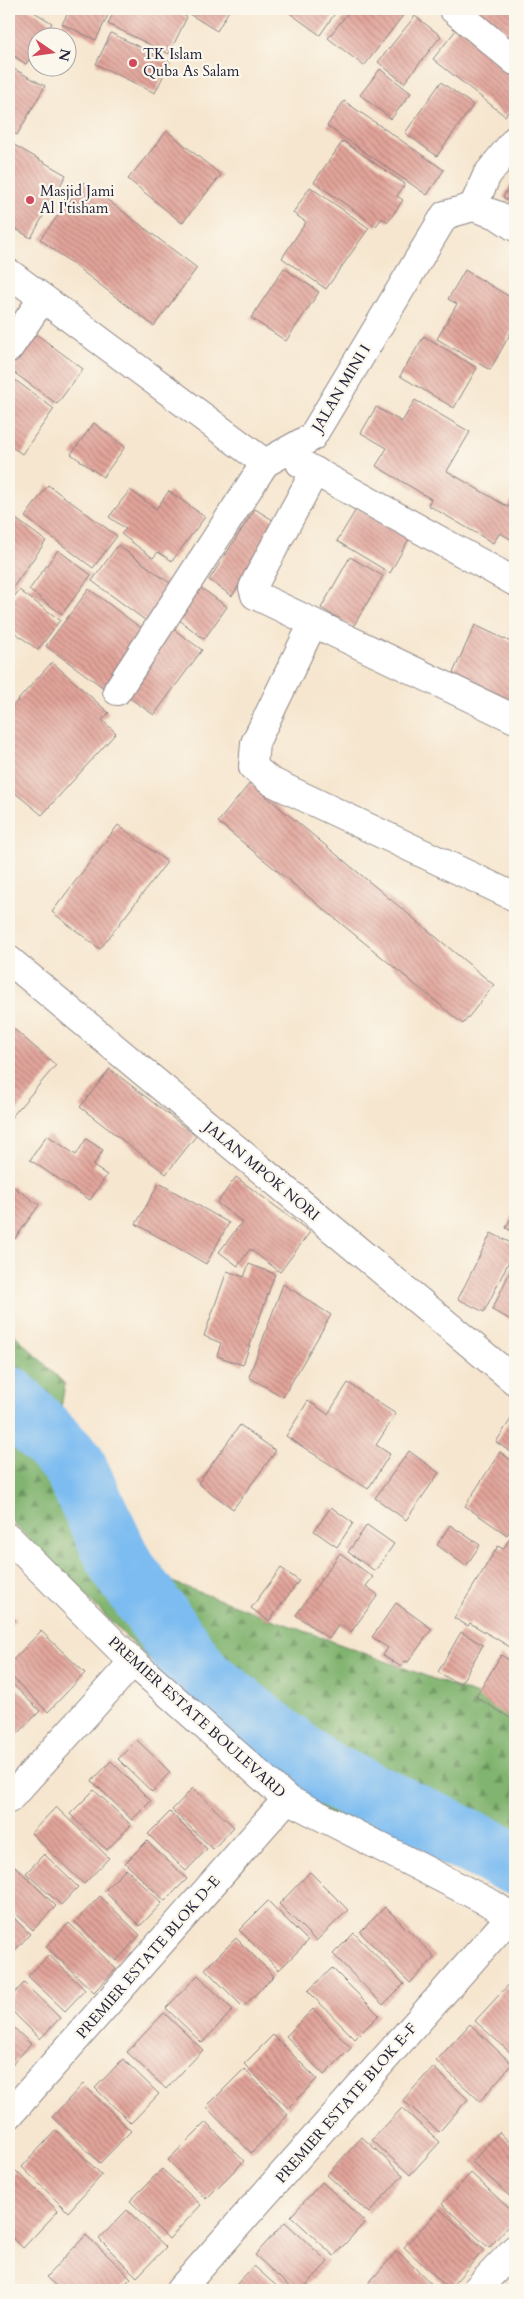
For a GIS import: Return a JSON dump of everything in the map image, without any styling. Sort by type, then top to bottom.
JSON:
[{"type":"street","points":[[453,9],[515,61]]},
{"type":"street","points":[[515,140],[487,175],[473,207],[497,215],[515,227]]},
{"type":"street","name":"JALAN MINI I","points":[[275,458],[312,437],[446,215],[473,207]]},
{"type":"street","points":[[9,273],[42,299],[275,458],[316,471],[515,582]]},
{"type":"street","points":[[9,348],[42,299]]},
{"type":"street","points":[[117,691],[275,458]]},
{"type":"street","points":[[316,471],[254,588],[255,595],[515,719]]},
{"type":"street","points":[[313,623],[255,743],[253,767],[270,781],[515,897]]},
{"type":"street","name":"JALAN MPOK NORI","points":[[9,960],[514,1378]]},
{"type":"street","name":"PREMIER ESTATE BOULEVARD","points":[[9,1538],[133,1662],[287,1799],[513,1917]]},
{"type":"street","points":[[9,1799],[133,1662]]},
{"type":"street","name":"PREMIER ESTATE BLOK D-E","points":[[9,2115],[287,1799]]},
{"type":"street","name":"PREMIER ESTATE BLOK E-F","points":[[180,2290],[513,1917]]},
{"type":"street","points":[[476,2290],[515,2250]]},
{"type":"green space","points":[[9,1329],[65,1384],[57,1432],[172,1582],[515,1709],[515,1895],[332,1816],[250,1761],[9,1519]]},
{"type":"building","points":[[9,9],[29,9],[52,23],[49,28],[28,28],[28,61],[26,64],[9,53]]},
{"type":"building","points":[[70,9],[111,9],[96,40],[78,32],[78,28],[70,28],[62,24]]},
{"type":"building","points":[[115,9],[169,9],[187,17],[169,54],[108,24]]},
{"type":"building","points":[[181,9],[230,9],[217,31]]},
{"type":"building","points":[[284,9],[338,9],[320,35]]},
{"type":"building","points":[[351,9],[408,9],[364,66],[328,38]]},
{"type":"building","points":[[480,9],[515,9],[515,55],[472,19]]},
{"type":"building","points":[[415,16],[441,36],[404,83],[378,62]]},
{"type":"building","points":[[460,25],[515,69],[515,102],[505,116],[433,59]]},
{"type":"building","name":"TK Islam Quba As Salam","points":[[111,33],[170,62],[155,93],[96,64]]},
{"type":"building","points":[[14,69],[45,86],[17,135],[9,131],[9,78]]},
{"type":"building","points":[[380,69],[411,93],[391,119],[360,95]]},
{"type":"building","points":[[441,82],[473,105],[437,156],[405,133]]},
{"type":"building","points":[[344,101],[444,170],[427,195],[327,126]]},
{"type":"building","points":[[167,131],[221,175],[182,223],[128,179]]},
{"type":"building","points":[[343,141],[405,184],[397,196],[403,200],[388,222],[382,218],[376,226],[314,182]]},
{"type":"building","name":"Masjid Jami Al I'tisham","points":[[9,142],[66,175],[31,238],[9,225]]},
{"type":"building","points":[[515,177],[515,205],[503,197]]},
{"type":"building","points":[[84,182],[197,268],[154,326],[40,239]]},
{"type":"building","points":[[310,187],[369,228],[326,289],[282,258],[306,222],[293,213]]},
{"type":"building","points":[[284,268],[319,292],[286,341],[251,318]]},
{"type":"building","points":[[465,270],[515,300],[515,325],[490,370],[437,339],[457,304],[448,299]]},
{"type":"building","points":[[32,331],[83,369],[57,404],[9,369],[9,363]]},
{"type":"building","points":[[424,336],[477,368],[454,408],[400,376]]},
{"type":"building","points":[[11,377],[54,409],[22,454],[9,445],[9,381]]},
{"type":"building","points":[[415,400],[470,432],[447,471],[508,507],[512,500],[515,502],[514,541],[500,533],[493,543],[428,505],[431,499],[376,466],[387,448],[361,433],[376,407],[402,422]]},
{"type":"building","points":[[94,423],[125,447],[103,477],[71,454]]},
{"type":"building","points":[[48,485],[117,536],[93,568],[25,517]]},
{"type":"building","points":[[130,490],[156,509],[169,491],[205,517],[172,561],[158,552],[153,558],[121,534],[126,529],[109,517]]},
{"type":"building","points":[[357,508],[409,539],[390,573],[337,541]]},
{"type":"building","points":[[255,509],[279,524],[232,596],[209,580]]},
{"type":"building","points":[[16,519],[46,541],[9,593],[9,529]]},
{"type":"building","points":[[118,545],[175,587],[149,623],[92,581]]},
{"type":"building","points":[[58,550],[91,575],[62,614],[29,590]]},
{"type":"building","points":[[515,552],[515,568],[509,565]]},
{"type":"building","points":[[350,557],[383,576],[353,627],[321,608]]},
{"type":"building","points":[[200,587],[227,607],[204,639],[177,618]]},
{"type":"building","points":[[89,589],[145,631],[104,688],[46,646]]},
{"type":"building","points":[[19,590],[60,620],[38,650],[9,628],[9,604]]},
{"type":"building","points":[[475,625],[515,644],[515,704],[452,675]]},
{"type":"building","points":[[172,628],[202,650],[154,715],[124,694]]},
{"type":"building","points":[[52,662],[109,713],[102,720],[116,733],[42,815],[9,788],[9,710]]},
{"type":"building","points":[[250,783],[494,985],[463,1024],[218,822]]},
{"type":"building","points":[[118,825],[167,862],[100,949],[52,912]]},
{"type":"building","points":[[9,1025],[56,1065],[9,1120]]},
{"type":"building","points":[[110,1069],[196,1136],[166,1174],[80,1107]]},
{"type":"building","points":[[47,1135],[76,1155],[86,1139],[103,1150],[93,1166],[107,1175],[90,1200],[30,1160]]},
{"type":"building","points":[[236,1177],[310,1232],[280,1272],[250,1249],[238,1266],[219,1252],[242,1222],[217,1203]]},
{"type":"building","points":[[159,1183],[229,1223],[206,1264],[136,1224]]},
{"type":"building","points":[[13,1186],[39,1205],[14,1240],[9,1236],[9,1191]]},
{"type":"building","points":[[515,1209],[515,1233],[506,1228]]},
{"type":"building","points":[[491,1233],[515,1245],[515,1249],[484,1312],[458,1299]]},
{"type":"building","points":[[515,1261],[515,1322],[492,1310]]},
{"type":"building","points":[[249,1264],[275,1274],[243,1365],[217,1356],[221,1343],[204,1336],[227,1271],[244,1277]]},
{"type":"building","points":[[283,1284],[331,1315],[283,1397],[249,1377]]},
{"type":"building","points":[[348,1383],[396,1414],[376,1445],[390,1454],[368,1489],[286,1436],[308,1401],[328,1414]]},
{"type":"building","points":[[513,1416],[515,1417],[515,1455],[496,1442]]},
{"type":"building","points":[[240,1425],[276,1451],[233,1509],[198,1483]]},
{"type":"building","points":[[409,1451],[439,1473],[406,1520],[375,1498]]},
{"type":"building","points":[[500,1452],[515,1463],[515,1523],[507,1535],[465,1506]]},
{"type":"building","points":[[331,1507],[353,1523],[337,1547],[314,1531]]},
{"type":"building","points":[[367,1525],[394,1544],[375,1571],[348,1552]]},
{"type":"building","points":[[450,1525],[480,1545],[466,1566],[437,1545]]},
{"type":"building","points":[[515,1530],[515,1650],[470,1623],[468,1626],[454,1618],[498,1546],[503,1549]]},
{"type":"building","points":[[340,1553],[373,1577],[366,1586],[378,1595],[351,1632],[339,1624],[329,1639],[296,1615]]},
{"type":"building","points":[[281,1568],[299,1581],[269,1621],[251,1608]]},
{"type":"building","points":[[396,1603],[432,1629],[408,1662],[405,1661],[401,1667],[383,1655],[388,1648],[372,1637]]},
{"type":"building","points":[[9,1613],[15,1620],[9,1626]]},
{"type":"building","points":[[41,1631],[85,1673],[48,1712],[9,1674],[9,1664]]},
{"type":"building","points":[[461,1632],[483,1645],[460,1685],[438,1672]]},
{"type":"building","points":[[501,1655],[515,1664],[515,1721],[476,1697]]},
{"type":"building","points":[[9,1681],[40,1711],[9,1743]]},
{"type":"building","points":[[137,1740],[170,1772],[152,1792],[118,1759]]},
{"type":"building","points":[[111,1761],[151,1801],[132,1820],[92,1781]]},
{"type":"building","points":[[193,1788],[234,1827],[213,1849],[172,1810]]},
{"type":"building","points":[[94,1790],[131,1825],[107,1850],[70,1814]]},
{"type":"building","points":[[56,1807],[109,1858],[84,1884],[31,1833]]},
{"type":"building","points":[[170,1812],[207,1849],[186,1871],[148,1834]]},
{"type":"building","points":[[147,1841],[187,1879],[165,1901],[125,1863]]},
{"type":"building","points":[[44,1854],[78,1887],[61,1905],[26,1873]]},
{"type":"building","points":[[15,1866],[56,1906],[33,1930],[9,1907],[9,1872]]},
{"type":"building","points":[[126,1869],[162,1903],[140,1926],[104,1891]]},
{"type":"building","points":[[310,1872],[348,1910],[316,1941],[279,1904]]},
{"type":"building","points":[[100,1896],[140,1935],[116,1961],[75,1922]]},
{"type":"building","points":[[268,1901],[308,1941],[279,1970],[239,1930]]},
{"type":"building","points":[[385,1907],[435,1957],[410,1983],[360,1932]]},
{"type":"building","points":[[9,1913],[30,1934],[9,1957]]},
{"type":"building","points":[[69,1923],[116,1969],[94,1992],[46,1947]]},
{"type":"building","points":[[354,1933],[404,1984],[383,2005],[333,1954]]},
{"type":"building","points":[[236,1938],[274,1976],[243,2007],[205,1969]]},
{"type":"building","points":[[49,1955],[85,1990],[65,2011],[28,1976]]},
{"type":"building","points":[[332,1968],[379,2015],[355,2039],[308,1991]]},
{"type":"building","points":[[198,1975],[233,2010],[202,2043],[166,2008]]},
{"type":"building","points":[[512,1981],[515,1984],[515,2057],[475,2021]]},
{"type":"building","points":[[24,1983],[60,2018],[40,2039],[9,2008],[9,1999]]},
{"type":"building","points":[[313,2009],[351,2048],[324,2075],[286,2036]]},
{"type":"building","points":[[164,2013],[203,2050],[166,2089],[127,2052]]},
{"type":"building","points":[[9,2023],[31,2044],[9,2068]]},
{"type":"building","points":[[470,2024],[512,2064],[480,2101],[436,2061]]},
{"type":"building","points":[[273,2035],[317,2079],[288,2108],[244,2064]]},
{"type":"building","points":[[123,2059],[159,2094],[131,2123],[95,2088]]},
{"type":"building","points":[[433,2067],[468,2099],[439,2132],[403,2100]]},
{"type":"building","points":[[244,2069],[288,2115],[251,2153],[206,2107]]},
{"type":"building","points":[[83,2084],[131,2131],[100,2163],[52,2117]]},
{"type":"building","points":[[402,2108],[440,2142],[410,2175],[372,2140]]},
{"type":"building","points":[[206,2122],[244,2161],[206,2199],[168,2160]]},
{"type":"building","points":[[56,2130],[102,2175],[68,2212],[22,2167]]},
{"type":"building","points":[[499,2132],[515,2147],[515,2201],[472,2162]]},
{"type":"building","points":[[362,2137],[403,2175],[369,2213],[327,2175]]},
{"type":"building","points":[[162,2169],[201,2205],[169,2239],[130,2201]]},
{"type":"building","points":[[16,2171],[58,2211],[23,2248],[9,2234],[9,2178]]},
{"type":"building","points":[[471,2173],[515,2214],[515,2218],[489,2248],[442,2204]]},
{"type":"building","points":[[322,2182],[365,2222],[334,2256],[291,2216]]},
{"type":"building","points":[[440,2209],[484,2250],[449,2289],[404,2247]]},
{"type":"building","points":[[127,2210],[166,2247],[137,2277],[99,2239]]},
{"type":"building","points":[[285,2222],[328,2262],[302,2290],[293,2290],[255,2255]]},
{"type":"building","points":[[86,2235],[131,2278],[119,2290],[60,2290],[46,2277]]},
{"type":"building","points":[[397,2251],[435,2287],[432,2290],[370,2290],[366,2286]]},
{"type":"building","points":[[254,2266],[281,2290],[231,2290]]},
{"type":"waterway","points":[[9,1398],[73,1463],[121,1565],[202,1678],[319,1770],[515,1863]]},
{"type":"place","name":"TK Islam Quba As Salam","points":[[133,63]]},
{"type":"place","name":"Masjid Jami Al I'tisham","points":[[30,200]]}]
